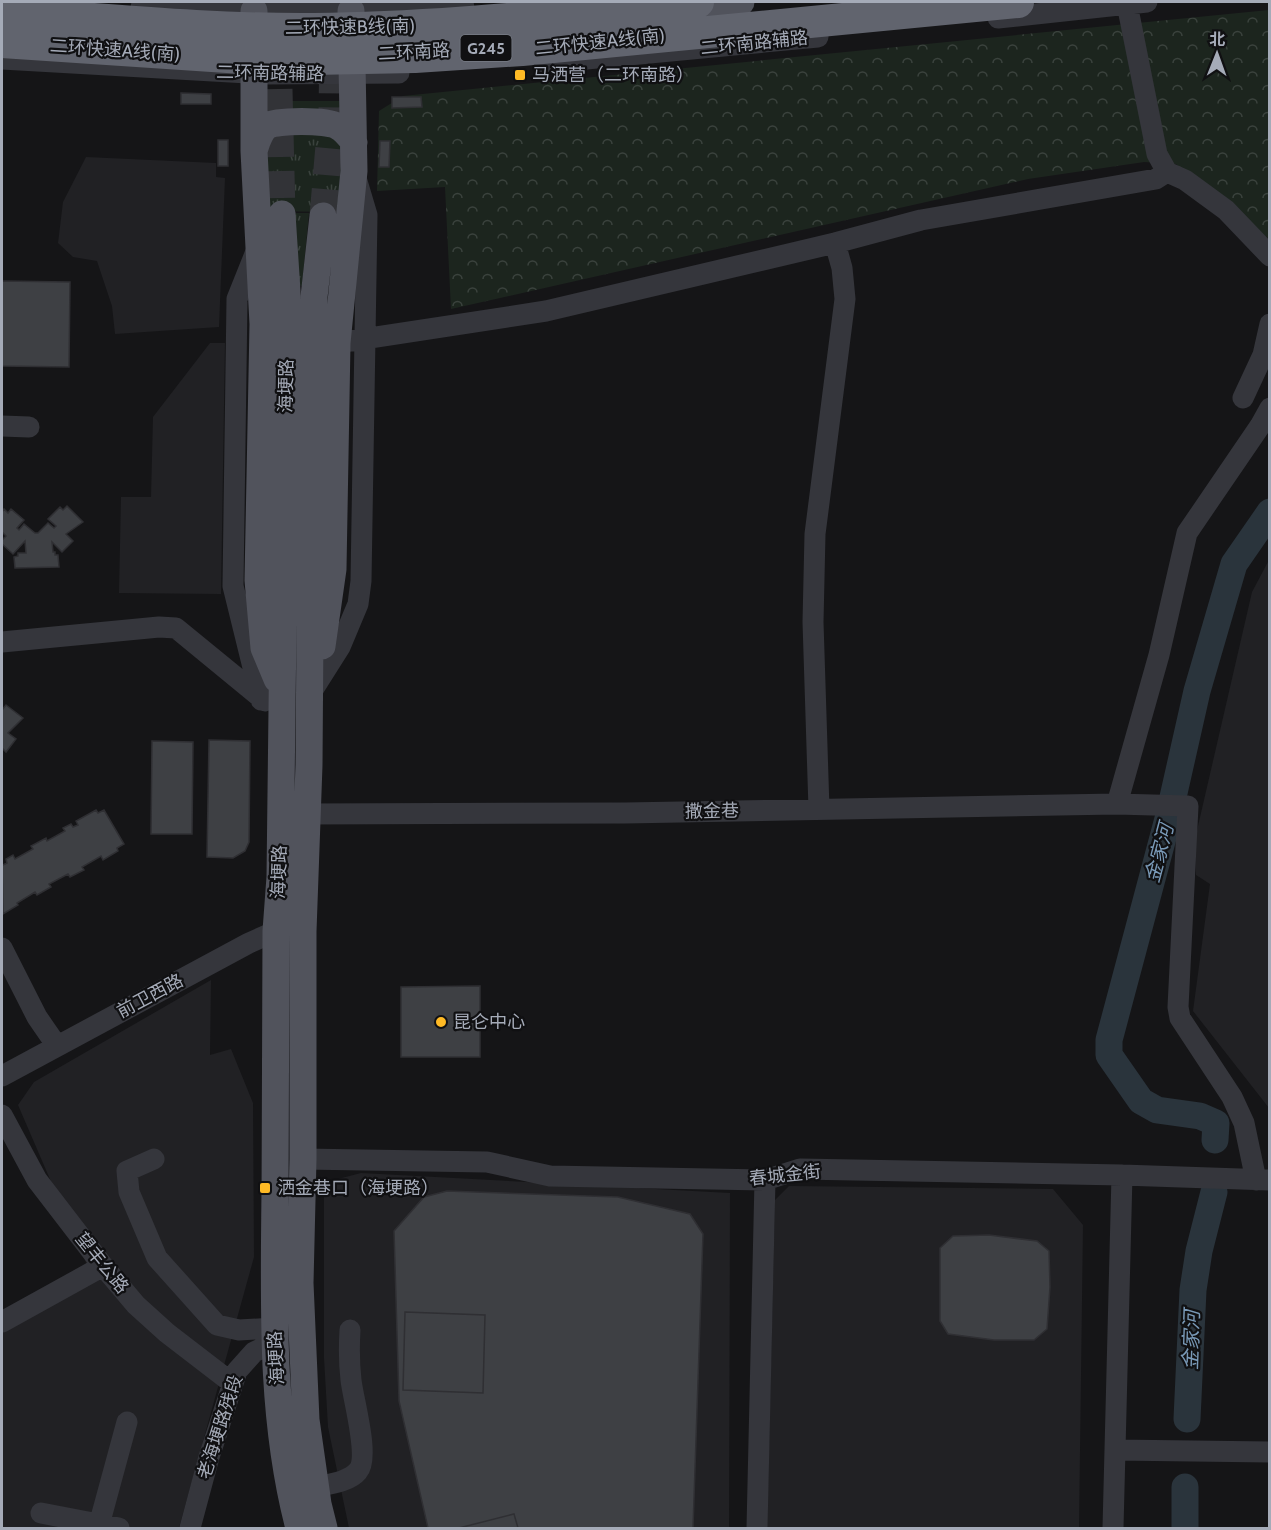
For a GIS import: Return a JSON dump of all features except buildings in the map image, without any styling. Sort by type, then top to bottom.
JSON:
[{"type":"highway","name":"二环快速B线(南)","points":[[2,14],[209,26],[345,28],[502,21],[698,2]]},
{"type":"highway","name":"二环快速A线(南)","points":[[2,42],[242,58],[404,57],[522,50],[1018,2]]},
{"type":"main road","name":"二环南路","points":[[351,43],[494,26],[741,2]]},
{"type":"main road","name":"二环南路","points":[[2,38],[351,43],[424,52],[521,45],[969,2]]},
{"type":"main road","name":"二环南路","points":[[2,14],[254,42]]},
{"type":"main road","points":[[254,42],[254,151],[263,324],[258,580],[264,648],[284,700]]},
{"type":"main road","points":[[284,700],[322,647],[333,569],[337,343],[354,171],[351,43]]},
{"type":"main road","points":[[254,151],[258,136],[265,127],[276,122],[325,122],[336,125],[354,142]]},
{"type":"main road","name":"海埂路","points":[[282,214],[287,291],[284,700],[280,878],[276,931],[274,1336],[280,1416],[292,1504],[299,1528]]},
{"type":"main road","name":"海埂路","points":[[323,216],[314,297],[284,700],[308,814],[303,931],[301,1328],[306,1419],[315,1487],[324,1528]]},
{"type":"street","name":"二环南路辅路","points":[[32,2],[254,42]]},
{"type":"street","name":"二环南路辅路","points":[[351,43],[456,8],[569,2]]},
{"type":"street","name":"二环南路辅路","points":[[2,59],[254,42],[351,43],[476,69],[1137,3]]},
{"type":"street","points":[[1137,3],[1157,153],[1167,172],[1185,180],[1226,210],[1269,256]]},
{"type":"street","points":[[2,642],[159,627],[176,628],[284,700],[340,647],[358,604],[361,581],[367,215],[354,171]]},
{"type":"street","points":[[337,343],[546,310],[835,243],[921,220],[1156,179],[1167,172]]},
{"type":"street","points":[[819,809],[813,622],[815,534],[845,299],[842,268],[835,243]]},
{"type":"street","points":[[1244,398],[1263,355],[1269,324]]},
{"type":"street","points":[[1117,804],[1159,655],[1187,533],[1265,417]]},
{"type":"street","points":[[2,426],[29,427]]},
{"type":"street","name":"撒金巷","points":[[308,814],[625,813],[1117,804],[1188,806],[1178,1007],[1180,1018],[1232,1097],[1244,1123],[1263,1180]]},
{"type":"street","name":"前卫西路","points":[[2,1074],[249,943],[276,931],[303,931]]},
{"type":"street","points":[[2,948],[37,1017],[57,1046]]},
{"type":"street","name":"望丰公路","points":[[2,1115],[37,1180],[102,1266],[136,1305],[167,1333],[232,1383]]},
{"type":"street","points":[[154,1159],[127,1171],[129,1192],[157,1258],[217,1324],[274,1336]]},
{"type":"street","name":"春城金街","points":[[303,1159],[487,1162],[550,1176],[765,1180],[800,1169],[1263,1180]]},
{"type":"street","points":[[1113,1528],[1122,1175]]},
{"type":"street","points":[[757,1528],[765,1180]]},
{"type":"street","points":[[2,1322],[102,1266]]},
{"type":"street","points":[[315,1487],[345,1480],[358,1470],[362,1457],[351,1380],[350,1330]]},
{"type":"street","name":"老海埂路残段","points":[[190,1528],[209,1457],[237,1371],[254,1352],[274,1336]]},
{"type":"street","points":[[41,1514],[109,1526],[127,1422]]},
{"type":"street","points":[[1115,1450],[1269,1452]]},
{"type":"shaded area","points":[[86,157],[216,163],[216,177],[225,178],[219,327],[115,334],[112,306],[97,261],[73,257],[58,243],[63,202]]},
{"type":"shaded area","points":[[210,343],[225,343],[221,594],[119,593],[121,497],[151,497],[153,417]]},
{"type":"shaded area","points":[[1269,560],[1269,1108],[1193,1011],[1210,884],[1196,875],[1195,839],[1252,592]]},
{"type":"shaded area","points":[[211,980],[210,1055],[231,1049],[253,1103],[254,1257],[179,1528],[2,1528],[2,1315],[90,1272],[18,1105],[34,1082]]},
{"type":"shaded area","points":[[361,1173],[730,1193],[729,1528],[349,1528],[328,1427],[324,1358],[324,1194],[338,1179]]},
{"type":"shaded area","points":[[789,1186],[1053,1189],[1083,1225],[1079,1528],[767,1528],[775,1200]]},
{"type":"green space","points":[[1269,10],[1269,239],[1176,164],[1144,162],[1028,179],[451,309],[445,187],[377,191],[379,111],[403,96]]},
{"type":"green space","points":[[259,101],[341,101],[341,120],[270,118]]},
{"type":"green space","points":[[267,133],[335,134],[342,150],[338,212],[263,211]]},
{"type":"green space","points":[[293,213],[309,213],[302,286],[299,285]]},
{"type":"waterway","name":"金家河","points":[[1215,1140],[1216,1123],[1200,1116],[1157,1110],[1141,1101],[1109,1055],[1109,1040],[1169,815],[1197,691],[1234,564],[1270,512]]},
{"type":"waterway","name":"金家河","points":[[1187,1419],[1193,1290],[1199,1251],[1214,1192]]},
{"type":"waterway","name":"金家河","points":[[1185,1487],[1185,1528]]},
{"type":"tunnel","points":[[323,216],[332,110],[333,47]]},
{"type":"tunnel","points":[[278,48],[282,214]]},
{"type":"place","name":"马洒营（二环南路）","points":[[520,75]]},
{"type":"place","name":"昆仑中心","points":[[441,1022]]},
{"type":"place","name":"洒金巷口（海埂路）","points":[[265,1188]]}]
